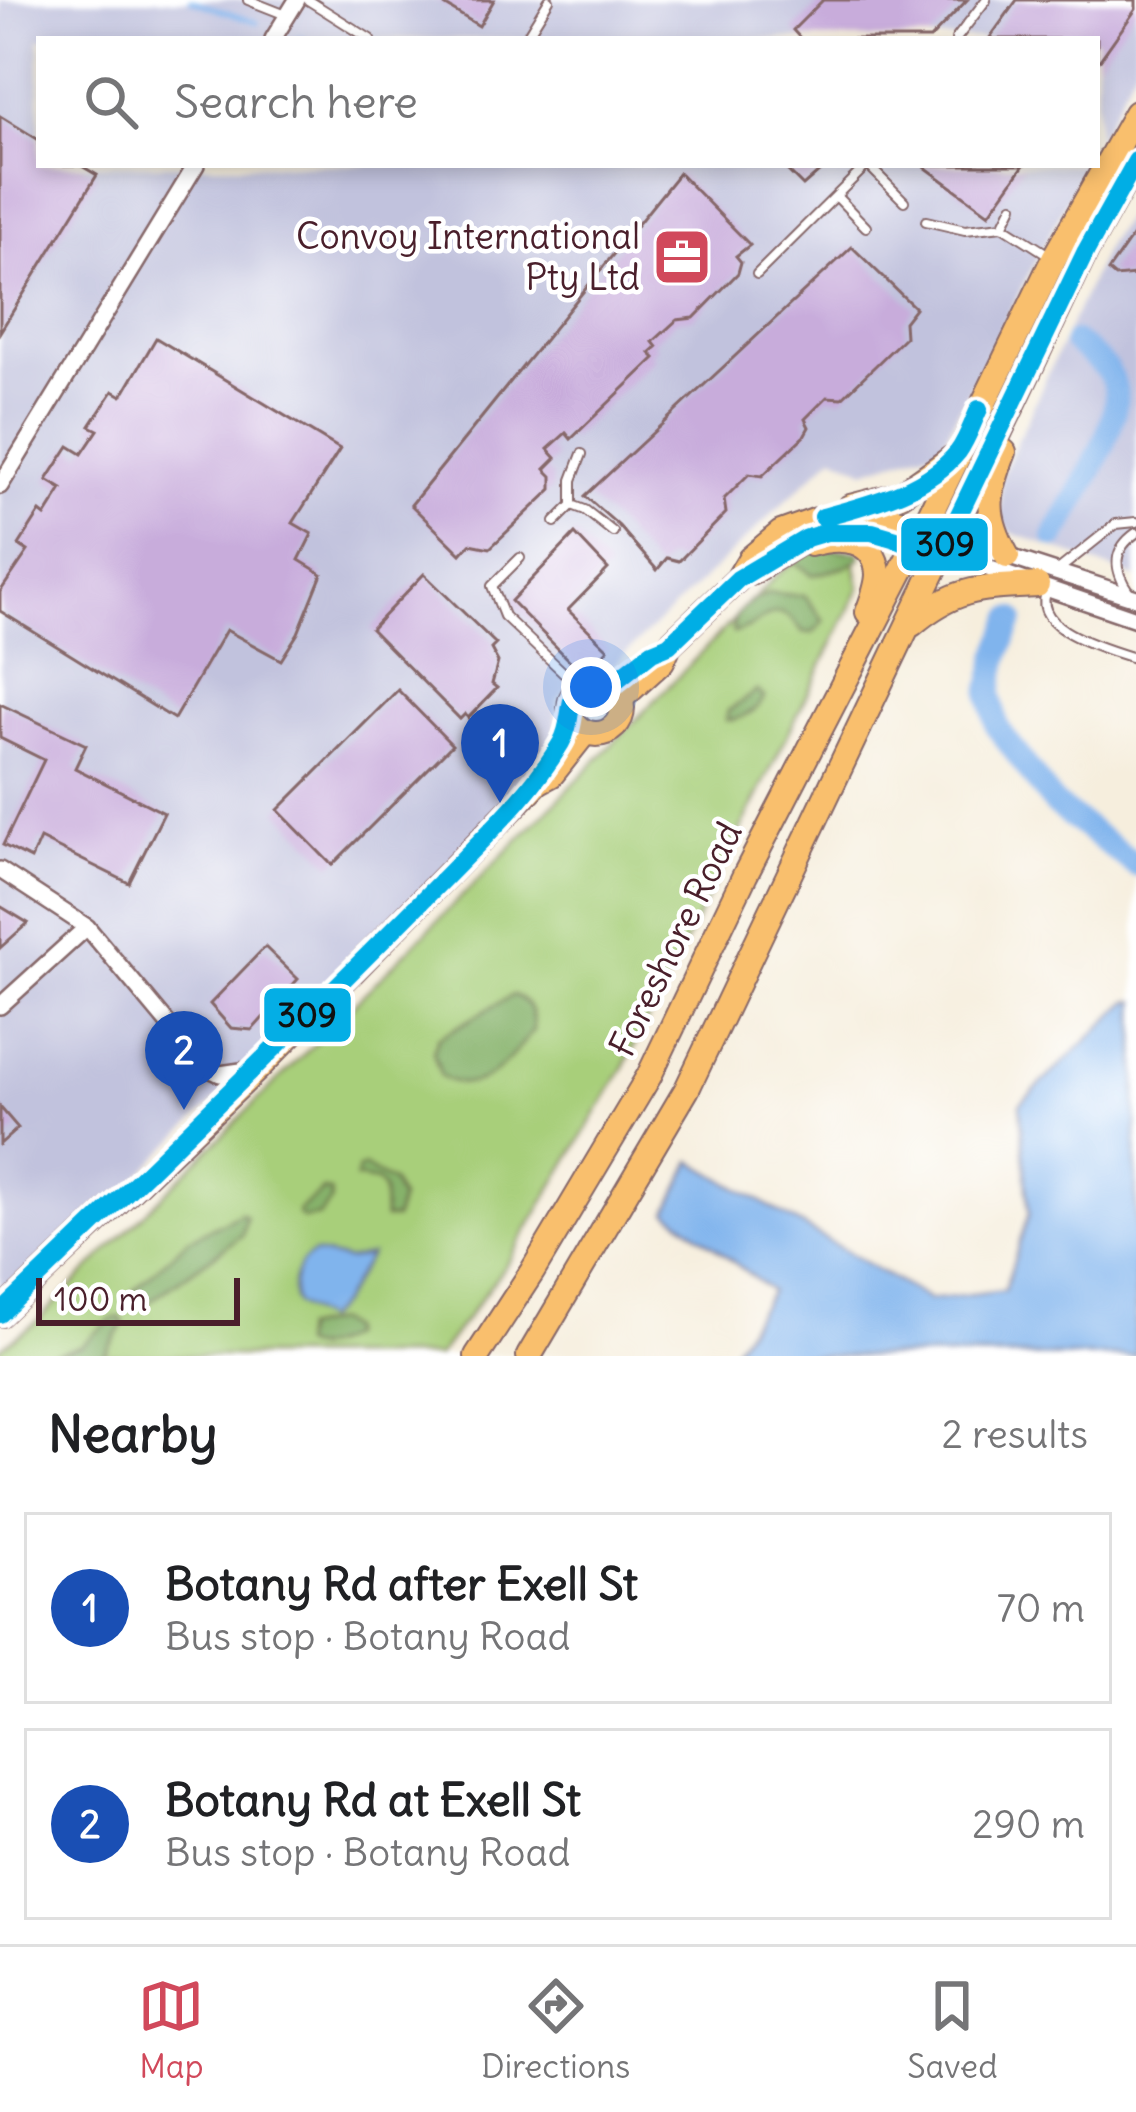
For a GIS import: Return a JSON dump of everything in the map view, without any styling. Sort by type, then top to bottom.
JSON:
[{"type":"main road","name":"Foreshore Road","points":[[477,1356],[649,1076],[1054,258],[1136,113]]},
{"type":"main road","points":[[1006,556],[988,507],[1038,353],[1086,251],[1136,161]]},
{"type":"main road","name":"Foreshore Road","points":[[529,1356],[687,1089],[1038,353]]},
{"type":"main road","points":[[579,726],[602,733],[616,723],[615,693],[652,652],[669,645],[737,579],[764,544],[796,526],[901,494],[958,452]]},
{"type":"main road","points":[[817,520],[880,518],[945,544]]},
{"type":"main road","points":[[737,579],[807,538],[843,531],[920,535]]},
{"type":"main road","points":[[785,552],[842,538],[862,545],[870,556],[878,575],[853,666]]},
{"type":"main road","points":[[904,631],[952,595],[1047,582]]},
{"type":"main road","points":[[579,726],[570,703],[580,688],[594,682],[615,693]]},
{"type":"main road","points":[[0,1315],[258,1068],[538,782],[551,775],[579,726]]},
{"type":"street","points":[[275,36],[297,0]]},
{"type":"street","points":[[0,486],[194,168]]},
{"type":"street","points":[[945,544],[1006,556],[1047,582],[1134,598]]},
{"type":"street","points":[[945,544],[1136,620]]},
{"type":"street","points":[[0,870],[88,927],[203,1066],[220,1073],[258,1068]]},
{"type":"street","points":[[0,1006],[88,927]]},
{"type":"lane","points":[[248,0],[287,16]]},
{"type":"lane","points":[[308,0],[365,36]]},
{"type":"lane","points":[[527,36],[549,0]]},
{"type":"lane","points":[[958,36],[986,0]]},
{"type":"lane","points":[[757,274],[864,168]]},
{"type":"lane","points":[[870,168],[904,201]]},
{"type":"lane","points":[[836,196],[866,227]]},
{"type":"lane","points":[[1003,226],[1013,206]]},
{"type":"lane","points":[[926,221],[965,230],[1003,226],[1054,258]]},
{"type":"lane","points":[[556,522],[572,505],[572,481],[582,454]]},
{"type":"lane","points":[[572,505],[613,532]]},
{"type":"lane","points":[[1136,521],[1116,524],[1047,582],[1043,597],[1045,610],[1062,630],[1136,659]]},
{"type":"lane","points":[[1134,598],[1118,577],[1116,562],[1118,550],[1136,533]]},
{"type":"lane","points":[[520,558],[492,586],[504,616],[580,688]]},
{"type":"shaded area","points":[[0,0],[1136,0],[1136,65],[1100,135],[1100,36],[36,36],[36,168],[1083,168],[940,447],[865,470],[834,455],[603,675],[581,672],[557,701],[555,735],[534,784],[0,1314]]},
{"type":"shaded area","points":[[1136,203],[1136,578],[1012,533],[1001,521],[1001,477],[1108,242]]},
{"type":"green space","points":[[808,546],[860,552],[860,559],[813,575],[793,561]]},
{"type":"green space","points":[[801,558],[855,560],[860,588],[625,1065],[509,1261],[438,1356],[0,1356],[0,1348],[34,1324],[778,574]]},
{"type":"green space","points":[[770,593],[805,596],[824,621],[813,633],[803,632],[793,620],[776,613],[733,633],[739,613]]},
{"type":"green space","points":[[757,691],[764,697],[758,706],[743,717],[726,720],[728,711]]},
{"type":"green space","points":[[513,995],[527,1004],[533,1024],[533,1031],[514,1053],[481,1080],[455,1082],[441,1076],[433,1052],[438,1038]]},
{"type":"green space","points":[[364,1167],[392,1182],[400,1199],[395,1219],[384,1218],[383,1190],[377,1182],[356,1178],[358,1169]]},
{"type":"green space","points":[[324,1190],[331,1192],[331,1202],[319,1216],[303,1219],[300,1209]]},
{"type":"green space","points":[[241,1213],[246,1217],[242,1235],[146,1304],[131,1307],[134,1290],[189,1239]]},
{"type":"green space","points":[[120,1317],[124,1323],[104,1356],[45,1356],[81,1346]]},
{"type":"green space","points":[[336,1321],[347,1329],[347,1336],[324,1347],[300,1345],[302,1329]]},
{"type":"water","points":[[1136,1001],[1136,1356],[729,1356],[771,1291],[668,1211],[692,1161],[929,1300],[1004,1291],[1029,1213],[1020,1104],[1128,1002]]},
{"type":"water","points":[[314,1253],[348,1260],[370,1255],[341,1303],[324,1320],[296,1304],[294,1297],[298,1268]]},
{"type":"building","points":[[436,0],[494,0],[479,26]]},
{"type":"building","points":[[823,0],[967,0],[933,36],[798,36],[793,30]]},
{"type":"building","points":[[1017,0],[1136,0],[1136,9],[1100,60],[1100,36],[991,36]]},
{"type":"building","points":[[0,116],[36,138],[36,168],[85,168],[97,175],[0,332]]},
{"type":"building","points":[[785,168],[824,168],[803,186]]},
{"type":"building","points":[[926,168],[1022,168],[989,214]]},
{"type":"building","points":[[679,173],[750,245],[736,256],[741,262],[738,273],[694,318],[677,320],[653,342],[657,347],[650,353],[655,358],[571,439],[566,433],[548,449],[556,458],[545,469],[552,476],[552,489],[490,548],[470,544],[461,554],[411,505]]},
{"type":"building","points":[[1136,231],[1136,275],[1115,277],[1108,271]]},
{"type":"building","points":[[852,247],[915,308],[904,322],[905,337],[842,398],[827,397],[805,419],[809,427],[804,436],[762,476],[749,474],[724,499],[726,513],[679,561],[667,558],[657,570],[585,496]]},
{"type":"building","points":[[156,338],[340,449],[293,523],[312,534],[299,560],[322,574],[298,633],[281,660],[226,630],[174,719],[0,611],[0,592],[28,551],[19,545],[62,489],[47,480],[69,446],[82,454],[98,430],[90,426],[113,391],[122,396]]},
{"type":"building","points":[[575,534],[608,569],[568,610],[608,649],[589,670],[576,667],[511,601]]},
{"type":"building","points":[[424,574],[496,644],[491,649],[498,662],[492,684],[497,688],[468,718],[465,714],[460,719],[371,629]]},
{"type":"building","points":[[398,690],[452,745],[332,865],[278,810]]},
{"type":"building","points":[[0,704],[86,745],[75,768],[164,813],[129,883],[40,839],[31,859],[3,845],[44,760],[0,738]]},
{"type":"building","points":[[0,906],[28,923],[0,948]]},
{"type":"building","points":[[265,947],[298,979],[252,1030],[231,1028],[210,1004]]},
{"type":"building","points":[[0,1107],[18,1128],[0,1144]]},
{"type":"waterway","points":[[190,0],[257,23]]},
{"type":"waterway","points":[[1055,536],[1096,461],[1116,400],[1108,372],[1075,342]]},
{"type":"waterway","points":[[1013,619],[990,693],[997,727],[1054,804],[1136,865]]},
{"type":"transit line","name":"309","points":[[0,1314],[506,815],[561,743],[579,688],[609,686],[652,652],[669,645],[738,579],[807,538],[827,532],[872,532],[941,552],[1086,251],[1136,161]]},
{"type":"transit line","name":"309","points":[[823,517],[896,494],[930,477],[958,452],[979,409]]},
{"type":"place","name":"Convoy International Pty Ltd","points":[[682,257]]},
{"type":"place","name":"Botany Rd after Exell St","points":[[500,803]]},
{"type":"place","name":"Botany Rd at Exell St","points":[[184,1110]]}]
